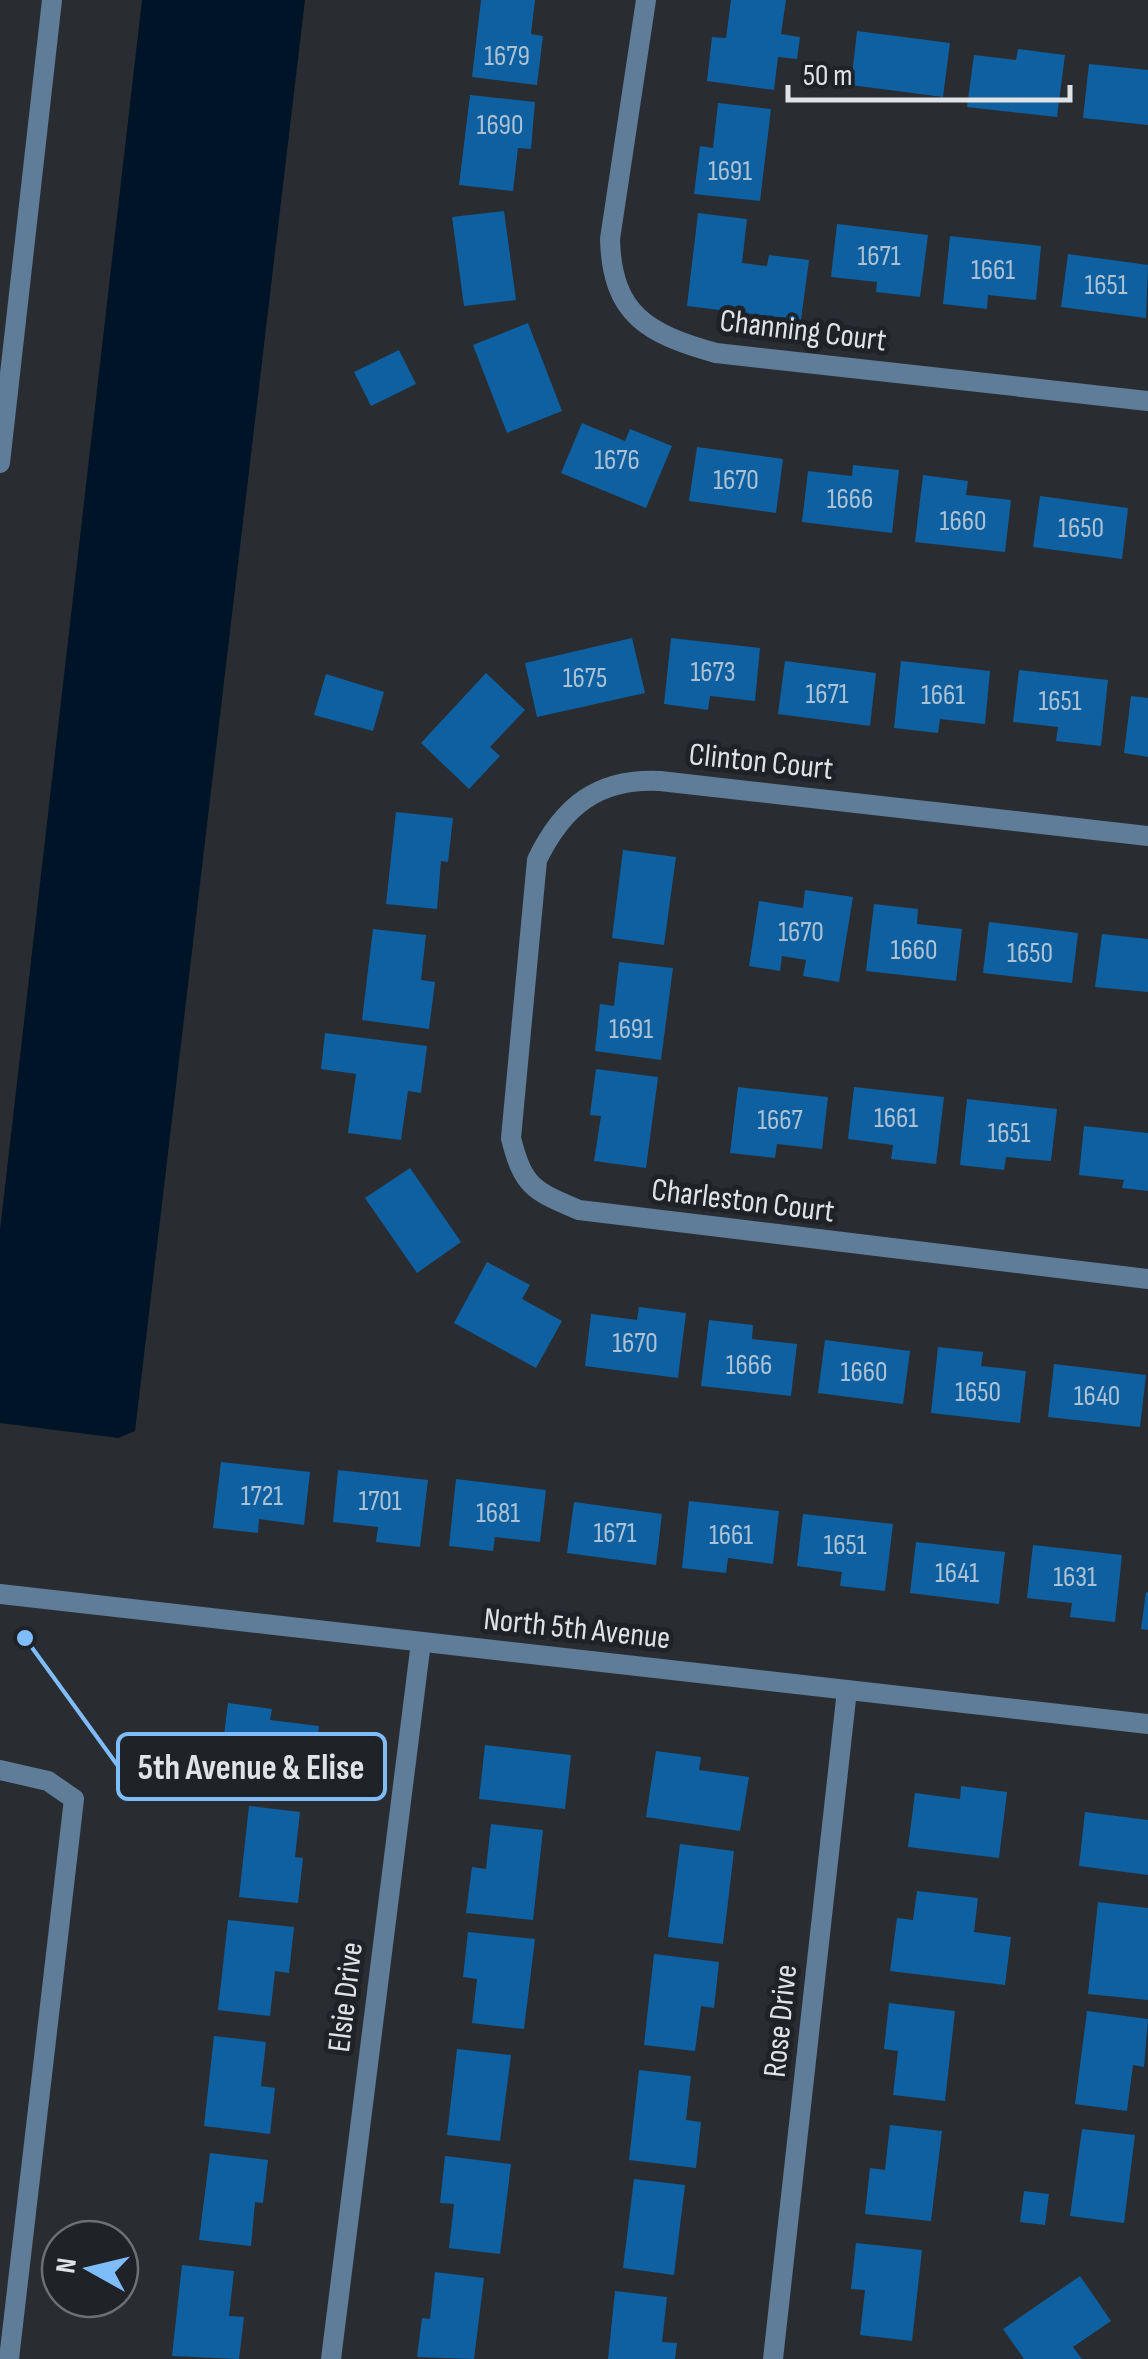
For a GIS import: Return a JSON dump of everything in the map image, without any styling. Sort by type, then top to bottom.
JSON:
[{"type":"street","points":[[0,463],[52,0]]},
{"type":"street","name":"Channing Court","points":[[646,0],[610,239],[611,273],[622,298],[642,320],[671,339],[716,353],[1148,401]]},
{"type":"street","name":"Clinton Court","points":[[526,996],[538,860],[551,832],[577,805],[608,785],[660,781],[1148,836]]},
{"type":"street","name":"Charleston Court","points":[[526,996],[511,1138],[520,1173],[546,1196],[579,1210],[609,1216],[1148,1279]]},
{"type":"street","name":"North 5th Avenue","points":[[0,1594],[1148,1724]]},
{"type":"street","name":"Elsie Drive","points":[[331,2359],[421,1642]]},
{"type":"street","name":"Rose Drive","points":[[773,2359],[847,1690]]},
{"type":"street","points":[[0,1770],[48,1781],[74,1799],[8,2359]]},
{"type":"water","points":[[142,0],[305,0],[135,1431],[118,1438],[0,1423],[0,1230]]},
{"type":"building","points":[[481,0],[535,0],[531,34],[543,36],[537,85],[472,77]]},
{"type":"building","points":[[731,0],[786,0],[781,34],[800,37],[797,59],[778,57],[774,90],[707,81],[712,37],[726,38]]},
{"type":"building","points":[[857,31],[950,43],[943,97],[851,85]]},
{"type":"building","points":[[1018,49],[1065,55],[1057,117],[967,107],[974,55],[1016,60]]},
{"type":"building","points":[[1089,64],[1148,70],[1148,125],[1083,118]]},
{"type":"building","points":[[470,95],[535,102],[531,149],[518,148],[513,191],[459,185]]},
{"type":"building","points":[[718,103],[771,109],[760,201],[694,194],[700,146],[713,148]]},
{"type":"building","points":[[504,211],[516,300],[464,306],[452,217]]},
{"type":"building","points":[[698,213],[747,219],[742,263],[767,266],[769,255],[809,260],[801,320],[687,306]]},
{"type":"building","points":[[837,224],[928,235],[920,297],[876,292],[877,282],[831,277]]},
{"type":"building","points":[[950,236],[1041,246],[1036,300],[988,295],[987,309],[943,304]]},
{"type":"building","points":[[1068,254],[1148,265],[1146,318],[1061,307]]},
{"type":"building","points":[[528,323],[562,411],[507,433],[473,345]]},
{"type":"building","points":[[399,350],[416,384],[371,406],[354,372]]},
{"type":"building","points":[[582,423],[625,441],[630,429],[672,446],[646,508],[561,473]]},
{"type":"building","points":[[697,447],[783,459],[776,513],[689,501]]},
{"type":"building","points":[[853,465],[899,470],[892,533],[802,522],[808,471],[852,476]]},
{"type":"building","points":[[923,475],[968,481],[966,495],[1011,500],[1005,552],[915,542]]},
{"type":"building","points":[[1040,496],[1128,508],[1122,559],[1033,547]]},
{"type":"building","points":[[632,638],[645,693],[537,717],[525,663]]},
{"type":"building","points":[[671,638],[760,648],[755,701],[710,696],[708,710],[664,704]]},
{"type":"building","points":[[785,661],[876,673],[870,726],[778,714]]},
{"type":"building","points":[[901,661],[990,671],[985,724],[940,719],[938,733],[894,728]]},
{"type":"building","points":[[1019,670],[1108,680],[1101,746],[1056,741],[1058,727],[1013,722]]},
{"type":"building","points":[[486,673],[525,710],[490,747],[500,756],[469,789],[421,743]]},
{"type":"building","points":[[326,674],[384,692],[373,731],[314,715]]},
{"type":"building","points":[[1131,696],[1148,698],[1148,757],[1124,753]]},
{"type":"building","points":[[396,812],[453,818],[448,862],[441,861],[437,909],[386,904]]},
{"type":"building","points":[[623,850],[676,857],[664,945],[612,938]]},
{"type":"building","points":[[805,890],[853,897],[839,982],[803,976],[806,960],[782,956],[780,971],[749,966],[759,901],[803,908]]},
{"type":"building","points":[[874,904],[918,909],[917,924],[962,929],[956,981],[866,971]]},
{"type":"building","points":[[989,922],[1078,933],[1072,983],[983,973]]},
{"type":"building","points":[[373,929],[426,935],[421,980],[435,982],[429,1029],[362,1020]]},
{"type":"building","points":[[1102,934],[1148,939],[1148,992],[1095,987]]},
{"type":"building","points":[[619,962],[673,968],[661,1060],[595,1051],[600,1004],[614,1006]]},
{"type":"building","points":[[325,1033],[427,1046],[421,1093],[408,1091],[401,1140],[348,1133],[356,1074],[321,1069]]},
{"type":"building","points":[[596,1069],[658,1077],[646,1168],[594,1161],[601,1116],[590,1115]]},
{"type":"building","points":[[738,1087],[828,1097],[822,1149],[777,1144],[775,1158],[730,1153]]},
{"type":"building","points":[[854,1087],[944,1097],[936,1164],[891,1159],[893,1145],[848,1139]]},
{"type":"building","points":[[967,1099],[1057,1109],[1051,1161],[1006,1157],[1004,1170],[960,1165]]},
{"type":"building","points":[[1084,1126],[1148,1133],[1148,1191],[1122,1188],[1124,1180],[1079,1175]]},
{"type":"building","points":[[410,1168],[461,1242],[417,1273],[365,1198]]},
{"type":"building","points":[[487,1262],[530,1285],[522,1299],[562,1321],[536,1368],[454,1323]]},
{"type":"building","points":[[639,1307],[686,1313],[678,1378],[585,1366],[591,1314],[637,1320]]},
{"type":"building","points":[[709,1320],[753,1325],[752,1339],[797,1344],[791,1396],[701,1386]]},
{"type":"building","points":[[825,1340],[910,1351],[903,1404],[818,1393]]},
{"type":"building","points":[[938,1347],[983,1352],[981,1366],[1026,1371],[1020,1423],[931,1413]]},
{"type":"building","points":[[1054,1364],[1146,1375],[1140,1427],[1048,1417]]},
{"type":"building","points":[[221,1462],[310,1472],[304,1525],[259,1519],[258,1533],[213,1528]]},
{"type":"building","points":[[338,1470],[428,1480],[420,1547],[376,1542],[378,1527],[333,1522]]},
{"type":"building","points":[[456,1479],[546,1490],[540,1542],[495,1537],[493,1551],[449,1546]]},
{"type":"building","points":[[689,1501],[779,1511],[773,1564],[728,1558],[726,1573],[682,1568]]},
{"type":"building","points":[[574,1502],[662,1514],[656,1565],[567,1553]]},
{"type":"building","points":[[803,1514],[893,1524],[885,1591],[840,1586],[842,1572],[797,1566]]},
{"type":"building","points":[[916,1542],[1005,1552],[999,1604],[910,1593]]},
{"type":"building","points":[[1033,1545],[1122,1555],[1115,1622],[1070,1617],[1072,1603],[1027,1598]]},
{"type":"building","points":[[1148,1593],[1148,1630],[1141,1629]]},
{"type":"building","points":[[228,1703],[272,1709],[270,1720],[319,1726],[313,1781],[264,1775],[262,1788],[218,1783]]},
{"type":"building","points":[[485,1745],[571,1755],[565,1809],[479,1799]]},
{"type":"building","points":[[656,1751],[701,1757],[699,1770],[749,1777],[740,1831],[646,1817]]},
{"type":"building","points":[[961,1786],[1007,1792],[999,1858],[908,1847],[915,1793],[960,1799]]},
{"type":"building","points":[[249,1806],[300,1812],[295,1857],[303,1858],[298,1903],[239,1897]]},
{"type":"building","points":[[1085,1812],[1148,1820],[1148,1875],[1079,1866]]},
{"type":"building","points":[[491,1824],[543,1830],[533,1920],[466,1913],[472,1867],[486,1869]]},
{"type":"building","points":[[680,1844],[734,1851],[723,1944],[668,1937]]},
{"type":"building","points":[[917,1891],[978,1898],[974,1932],[1011,1937],[1005,1985],[890,1971],[897,1918],[913,1920]]},
{"type":"building","points":[[1098,1902],[1148,1908],[1148,2000],[1088,1994]]},
{"type":"building","points":[[228,1920],[294,1927],[289,1973],[275,1971],[270,2016],[218,2010]]},
{"type":"building","points":[[468,1932],[535,1939],[524,2029],[472,2023],[477,1979],[463,1977]]},
{"type":"building","points":[[654,1954],[719,1962],[714,2008],[701,2006],[695,2051],[644,2045]]},
{"type":"building","points":[[889,2003],[955,2011],[945,2101],[893,2095],[898,2051],[884,2049]]},
{"type":"building","points":[[1087,2011],[1148,2019],[1144,2067],[1133,2065],[1127,2111],[1075,2104]]},
{"type":"building","points":[[214,2036],[266,2042],[261,2086],[275,2088],[270,2134],[204,2126]]},
{"type":"building","points":[[457,2049],[511,2055],[500,2141],[447,2135]]},
{"type":"building","points":[[639,2070],[691,2076],[686,2120],[701,2122],[696,2168],[629,2160]]},
{"type":"building","points":[[890,2125],[942,2131],[931,2221],[865,2214],[870,2168],[885,2170]]},
{"type":"building","points":[[1082,2129],[1135,2135],[1124,2223],[1070,2216]]},
{"type":"building","points":[[210,2153],[268,2160],[263,2203],[255,2202],[251,2246],[199,2240]]},
{"type":"building","points":[[445,2156],[511,2164],[500,2254],[449,2248],[454,2204],[440,2203]]},
{"type":"building","points":[[634,2179],[685,2185],[674,2275],[623,2268]]},
{"type":"building","points":[[1024,2191],[1049,2194],[1045,2225],[1020,2222]]},
{"type":"building","points":[[856,2243],[922,2250],[912,2341],[860,2335],[865,2290],[851,2289]]},
{"type":"building","points":[[182,2265],[234,2271],[229,2316],[244,2317],[239,2359],[172,2356]]},
{"type":"building","points":[[435,2272],[484,2278],[474,2359],[417,2357],[422,2318],[430,2319]]},
{"type":"building","points":[[1080,2276],[1111,2321],[1073,2347],[1082,2359],[1024,2359],[1003,2329]]},
{"type":"building","points":[[615,2291],[667,2297],[662,2342],[677,2343],[675,2359],[608,2359]]},
{"type":"place","name":"5th Avenue & Elise","points":[[25,1638]]}]
